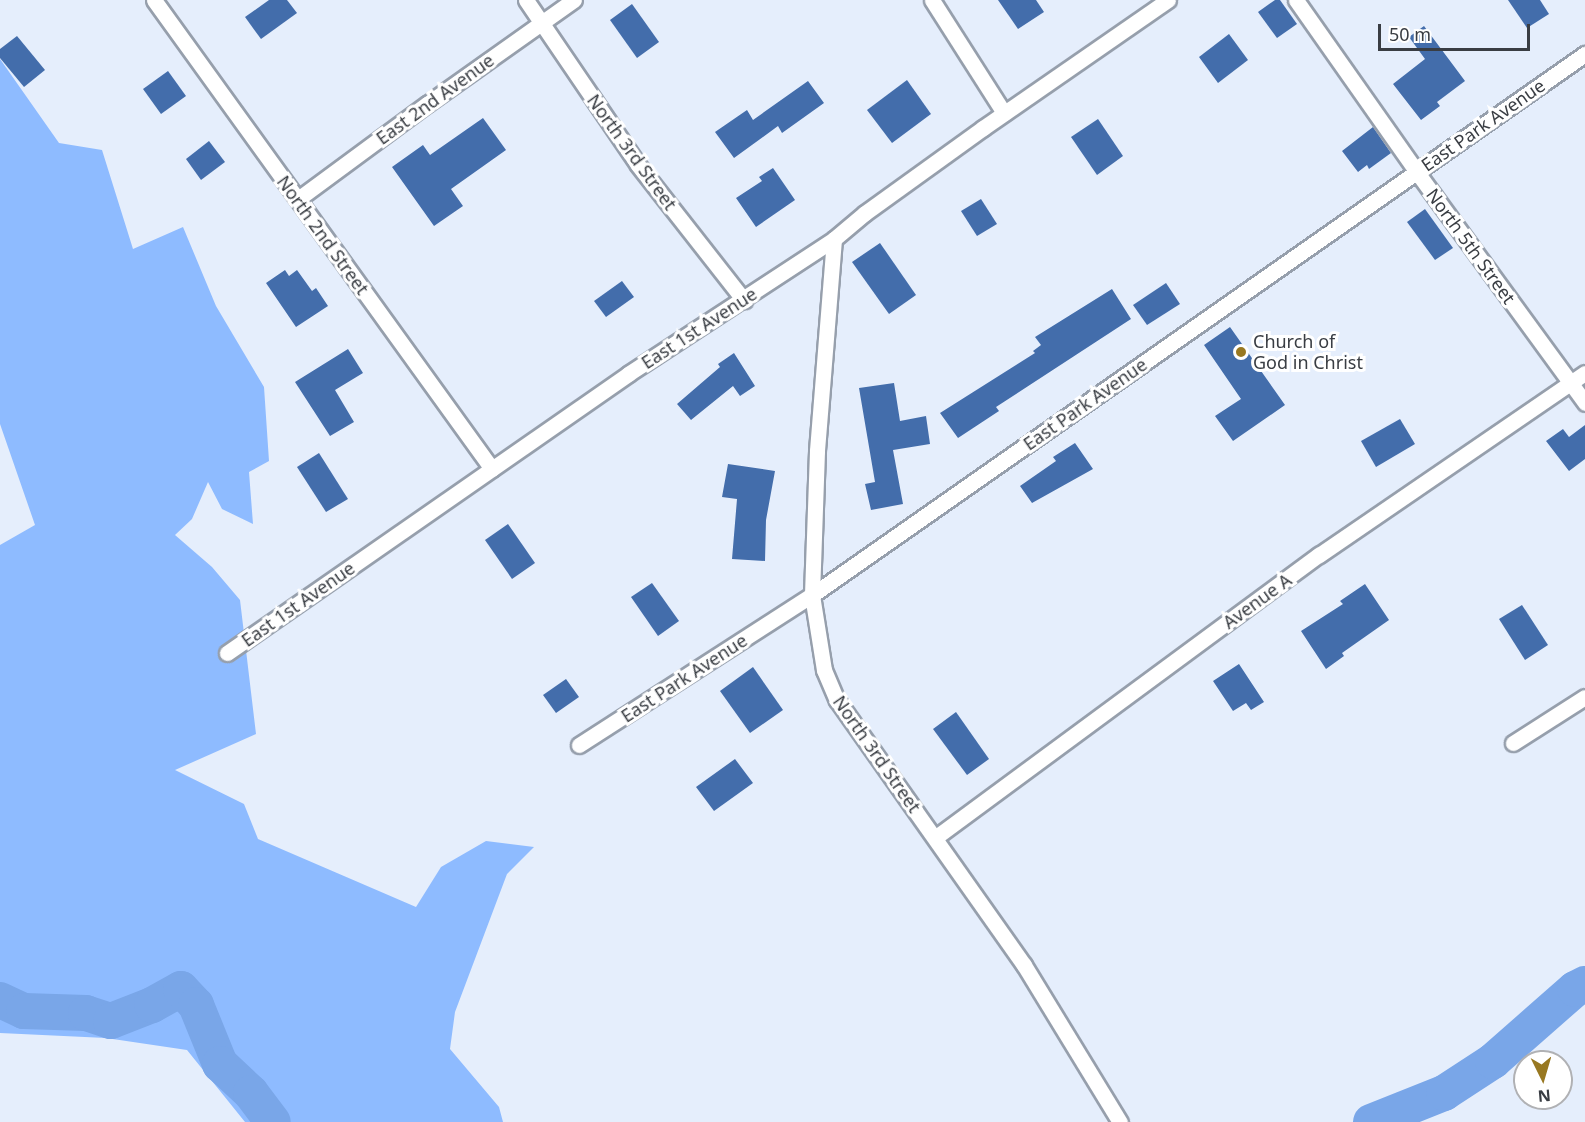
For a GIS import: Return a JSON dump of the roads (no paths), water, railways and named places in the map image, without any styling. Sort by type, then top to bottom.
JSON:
[{"type":"street","name":"North 2nd Street","points":[[154,0],[492,470]]},
{"type":"street","name":"North 3rd Street","points":[[526,0],[638,165],[744,300]]},
{"type":"street","name":"East 2nd Avenue","points":[[298,199],[574,0]]},
{"type":"street","points":[[932,0],[1004,113]]},
{"type":"street","name":"East 1st Avenue","points":[[227,653],[628,374],[834,239],[865,213],[1004,113],[1168,0]]},
{"type":"street","name":"North 5th Street","points":[[1296,0],[1416,171],[1585,402]]},
{"type":"street","name":"East Park Avenue","points":[[579,745],[812,595],[1585,54]]},
{"type":"street","name":"North 3rd Street","points":[[834,239],[817,451],[812,595],[824,670],[837,700],[936,837],[1024,965],[1119,1122]]},
{"type":"street","name":"Avenue A","points":[[936,837],[1319,555],[1585,374]]},
{"type":"street","points":[[1512,743],[1585,697]]},
{"type":"waterway","points":[[1371,1122],[1444,1093],[1493,1061],[1575,989],[1585,984]]},
{"type":"waterway","points":[[0,1000],[24,1011],[86,1013],[111,1021],[152,1005],[181,989],[196,1005],[220,1064],[251,1093],[273,1122]]},
{"type":"place","name":"Church of God in Christ","points":[[1241,352]]}]
